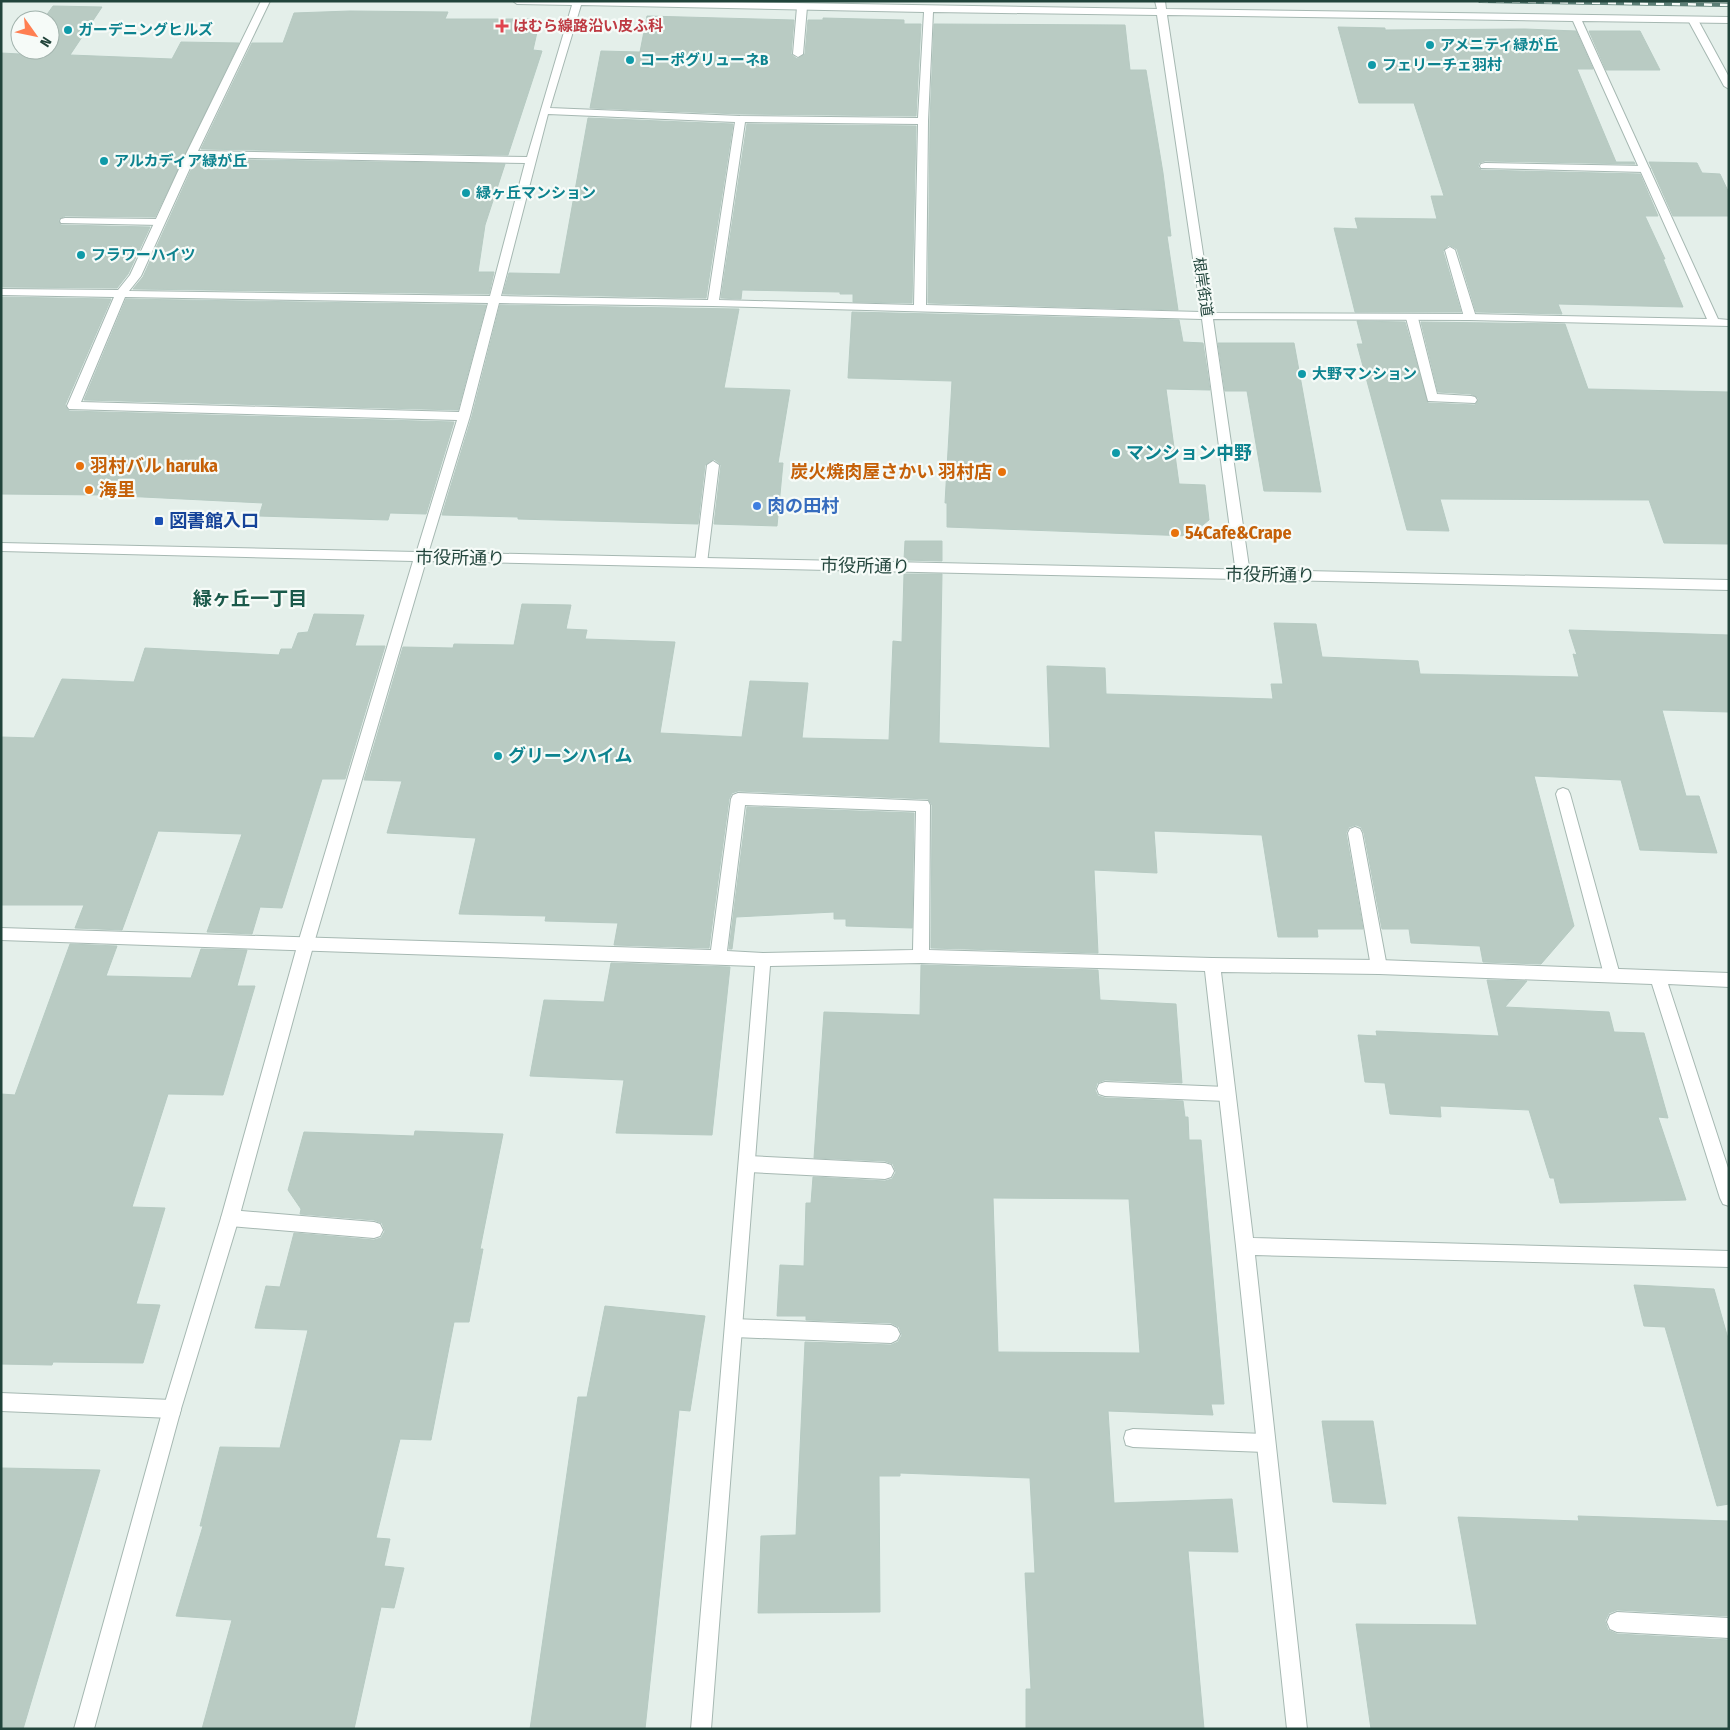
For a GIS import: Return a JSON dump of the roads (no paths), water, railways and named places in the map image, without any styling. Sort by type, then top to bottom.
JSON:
[{"type":"street","points":[[266,1],[191,154],[135,276],[121,294],[72,406],[464,416]]},
{"type":"street","points":[[517,1],[929,10],[1161,7],[1729,20]]},
{"type":"street","points":[[84,1729],[172,1409],[230,1218],[306,943],[464,416],[530,160],[577,2]]},
{"type":"street","points":[[798,54],[802,7]]},
{"type":"street","name":"根岸街道","points":[[1161,7],[1208,316],[1243,574]]},
{"type":"street","points":[[920,308],[923,121],[929,10]]},
{"type":"street","points":[[1576,17],[1714,322]]},
{"type":"street","points":[[1693,20],[1729,86]]},
{"type":"street","points":[[544,111],[740,119],[923,121]]},
{"type":"street","points":[[713,302],[740,119]]},
{"type":"street","points":[[191,154],[530,160]]},
{"type":"street","points":[[1485,166],[1644,169]]},
{"type":"street","points":[[65,220],[160,222]]},
{"type":"street","points":[[1450,250],[1470,317]]},
{"type":"street","points":[[1,292],[713,302],[1208,316],[1470,317],[1729,322]]},
{"type":"street","points":[[1412,318],[1432,398],[1471,400]]},
{"type":"street","points":[[701,563],[713,466]]},
{"type":"street","name":"市役所通り","points":[[1,546],[421,558],[1729,585]]},
{"type":"street","points":[[1563,794],[1612,975]]},
{"type":"street","points":[[718,957],[738,799],[923,805],[920,956]]},
{"type":"street","points":[[1355,833],[1379,967]]},
{"type":"street","points":[[1,934],[763,960],[920,956],[1212,965],[1379,967],[1729,980]]},
{"type":"street","points":[[701,1729],[763,960]]},
{"type":"street","points":[[1212,965],[1245,1246],[1296,1729]]},
{"type":"street","points":[[1658,977],[1729,1198]]},
{"type":"street","points":[[1105,1090],[1226,1094]]},
{"type":"street","points":[[748,1164],[885,1171]]},
{"type":"street","points":[[230,1218],[374,1230]]},
{"type":"street","points":[[1245,1246],[1729,1259]]},
{"type":"street","points":[[734,1328],[892,1334]]},
{"type":"street","points":[[1,1402],[172,1409]]},
{"type":"street","points":[[1133,1438],[1265,1443]]},
{"type":"street","points":[[1618,1622],[1729,1628]]},
{"type":"railway","points":[[1480,1],[1729,5]]},
{"type":"place","name":"はむら線路沿い皮ふ科","points":[[502,26]]},
{"type":"place","name":"ガーデニングヒルズ","points":[[68,30]]},
{"type":"place","name":"アメニティ緑が丘","points":[[1430,45]]},
{"type":"place","name":"コーポグリューネB","points":[[630,60]]},
{"type":"place","name":"フェリーチェ羽村","points":[[1372,65]]},
{"type":"place","name":"アルカディア緑が丘","points":[[104,161]]},
{"type":"place","name":"緑ヶ丘マンション","points":[[466,193]]},
{"type":"place","name":"フラワーハイツ","points":[[81,255]]},
{"type":"place","name":"大野マンション","points":[[1302,374]]},
{"type":"place","name":"マンション中野","points":[[1116,453]]},
{"type":"place","name":"羽村バル haruka","points":[[80,466]]},
{"type":"place","name":"炭火焼肉屋さかい 羽村店","points":[[1002,472]]},
{"type":"place","name":"海里","points":[[89,490]]},
{"type":"place","name":"肉の田村","points":[[757,506]]},
{"type":"place","name":"図書館入口","points":[[159,521]]},
{"type":"place","name":"54Cafe&Crape","points":[[1175,533]]},
{"type":"place","name":"グリーンハイム","points":[[498,756]]},
{"type":"district","name":"緑ヶ丘一丁目","points":[[250,598]]}]
